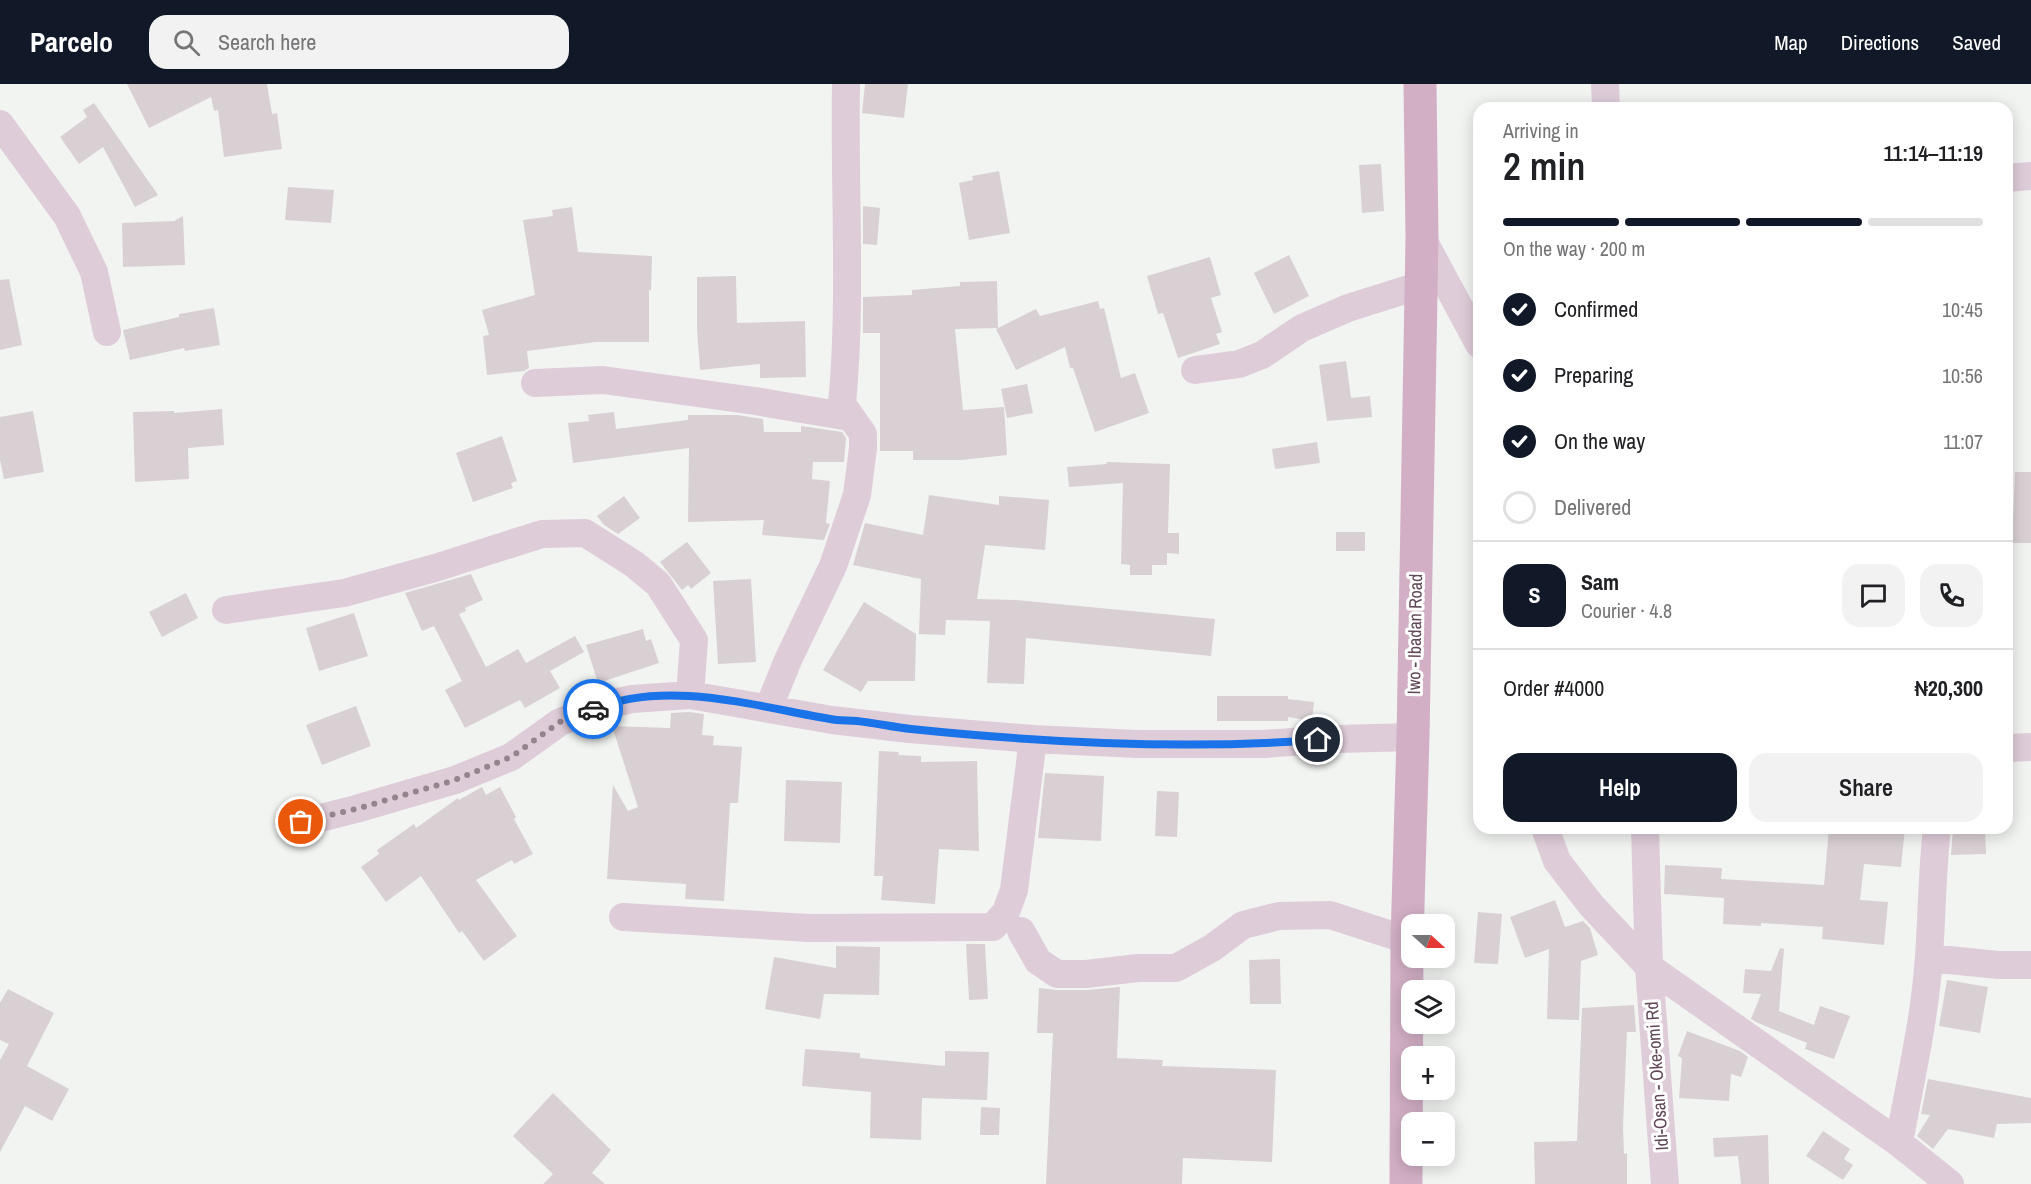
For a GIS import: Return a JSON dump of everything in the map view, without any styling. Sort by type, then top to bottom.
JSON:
[{"type":"main road","name":"Iwo - Ibadan Road","points":[[1408,914],[1422,238],[1420,84]]},
{"type":"main road","name":"Iwo - Ibadan Road","points":[[1406,1184],[1407,968]]},
{"type":"street","points":[[769,707],[788,660],[832,566],[857,495],[864,448],[863,434],[842,404],[845,371],[848,224],[846,84]]},
{"type":"street","points":[[1605,84],[1606,102]]},
{"type":"street","points":[[0,124],[67,216],[94,272],[107,332]]},
{"type":"street","points":[[2013,178],[2031,176]]},
{"type":"street","points":[[1422,238],[1473,333]]},
{"type":"street","points":[[1195,370],[1239,364],[1262,355],[1302,328],[1339,312],[1421,285]]},
{"type":"street","points":[[535,383],[603,380],[743,399],[850,417]]},
{"type":"street","points":[[226,610],[344,593],[435,568],[542,534],[585,533],[634,564],[658,584],[694,640],[690,695]]},
{"type":"street","points":[[301,822],[356,809],[455,780],[511,757],[560,722],[602,706],[632,699],[690,695],[769,707],[832,720],[1033,739],[1218,745],[1413,737]]},
{"type":"street","points":[[623,917],[809,928],[993,927],[1006,912],[1014,890],[1033,739]]},
{"type":"street","points":[[2013,748],[2031,747]]},
{"type":"street","points":[[1547,834],[1557,861],[1591,905],[1649,967],[1899,1143],[1950,1184]]},
{"type":"street","name":"Idi-Osan - Oke-omi Rd","points":[[1645,834],[1649,967],[1665,1184]]},
{"type":"street","points":[[1899,1143],[1929,958],[1936,834]]},
{"type":"street","points":[[1021,931],[1038,961],[1057,974],[1086,975],[1138,968],[1176,968],[1212,948],[1243,926],[1279,916],[1330,915],[1401,938]]},
{"type":"street","points":[[1929,958],[1998,965],[2031,965]]},
{"type":"building","points":[[127,84],[267,84],[272,114],[277,113],[282,149],[224,157],[218,110],[214,111],[211,97],[149,128]]},
{"type":"building","points":[[865,84],[908,84],[904,118],[862,113]]},
{"type":"building","points":[[94,103],[158,195],[135,207],[103,147],[79,164],[60,137],[87,117],[83,110]]},
{"type":"building","points":[[1381,164],[1384,211],[1362,213],[1359,165]]},
{"type":"building","points":[[999,171],[1010,233],[969,240],[959,183],[973,180],[972,176]]},
{"type":"building","points":[[288,187],[334,190],[331,223],[285,220]]},
{"type":"building","points":[[863,206],[880,208],[877,245],[863,244]]},
{"type":"building","points":[[572,207],[578,252],[652,256],[651,290],[649,290],[649,342],[596,342],[527,351],[529,368],[524,371],[487,375],[483,336],[489,335],[482,310],[535,295],[523,220],[553,216],[552,210]]},
{"type":"building","points":[[183,216],[185,265],[123,267],[122,223],[174,221]]},
{"type":"building","points":[[1289,255],[1309,296],[1274,314],[1254,273]]},
{"type":"building","points":[[1210,257],[1221,295],[1211,298],[1222,332],[1216,334],[1220,344],[1178,358],[1163,313],[1158,314],[1147,276]]},
{"type":"building","points":[[736,276],[737,323],[805,321],[806,377],[760,378],[760,364],[700,370],[697,277]]},
{"type":"building","points":[[9,279],[22,345],[0,350],[0,280]]},
{"type":"building","points":[[997,281],[998,328],[955,329],[963,410],[1004,407],[1007,455],[961,460],[913,460],[913,451],[880,451],[880,333],[863,333],[863,297],[912,295],[912,290],[960,286],[960,282]]},
{"type":"building","points":[[1098,301],[1100,309],[1104,308],[1121,378],[1135,373],[1149,413],[1095,432],[1073,368],[1070,368],[1065,347],[1016,370],[996,329],[1036,309],[1040,316]]},
{"type":"building","points":[[214,308],[220,345],[185,351],[184,348],[130,360],[123,330],[179,317],[179,314]]},
{"type":"building","points":[[1346,361],[1351,398],[1370,396],[1372,417],[1327,421],[1319,365]]},
{"type":"building","points":[[1027,384],[1033,413],[1007,418],[1001,389]]},
{"type":"building","points":[[222,409],[224,445],[188,448],[189,479],[135,482],[133,412],[174,411],[174,413]]},
{"type":"building","points":[[33,411],[44,472],[4,479],[0,460],[0,417]]},
{"type":"building","points":[[614,412],[616,429],[688,420],[688,415],[737,415],[763,419],[764,432],[801,432],[801,426],[842,432],[846,438],[844,462],[813,462],[812,479],[830,481],[826,523],[830,524],[824,540],[762,535],[764,520],[688,522],[689,448],[573,463],[568,423],[589,421],[588,415]]},
{"type":"building","points":[[502,436],[517,481],[511,483],[513,488],[473,502],[456,453]]},
{"type":"building","points":[[1317,442],[1320,463],[1275,469],[1272,449]]},
{"type":"building","points":[[1106,462],[1170,464],[1168,533],[1179,533],[1179,554],[1167,553],[1167,565],[1152,565],[1152,575],[1130,575],[1130,565],[1121,564],[1123,483],[1069,487],[1067,467],[1107,464]]},
{"type":"building","points":[[2015,472],[2031,472],[2031,543],[2013,543]]},
{"type":"building","points":[[929,495],[999,505],[999,496],[1049,500],[1045,550],[985,545],[977,599],[1016,600],[1215,619],[1211,656],[1026,638],[1024,684],[987,683],[990,621],[946,620],[945,635],[919,634],[921,579],[853,565],[865,523],[923,535]]},
{"type":"building","points":[[624,496],[640,518],[618,534],[604,525],[597,516]]},
{"type":"building","points":[[1336,532],[1365,532],[1365,551],[1336,551]]},
{"type":"building","points":[[687,542],[711,573],[691,589],[688,585],[682,590],[660,562]]},
{"type":"building","points":[[471,574],[483,600],[465,608],[466,611],[459,614],[486,667],[518,649],[526,663],[575,636],[584,652],[550,671],[560,688],[525,708],[520,700],[465,728],[445,690],[462,681],[434,626],[422,631],[405,593]]},
{"type":"building","points":[[751,579],[756,662],[718,664],[713,581]]},
{"type":"building","points":[[186,593],[198,618],[162,637],[149,612]]},
{"type":"building","points":[[864,602],[916,634],[915,681],[868,681],[861,692],[823,670]]},
{"type":"building","points":[[354,613],[368,656],[319,671],[306,628]]},
{"type":"building","points":[[643,629],[646,641],[651,639],[659,663],[598,683],[586,645]]},
{"type":"building","points":[[1217,696],[1288,696],[1288,699],[1314,702],[1312,721],[1288,717],[1288,721],[1217,721]]},
{"type":"building","points":[[356,706],[371,746],[322,765],[306,725]]},
{"type":"building","points":[[671,713],[704,714],[702,735],[714,736],[713,745],[742,747],[738,803],[730,803],[724,901],[685,899],[686,884],[607,879],[613,785],[628,811],[638,807],[612,726],[670,728]]},
{"type":"building","points":[[879,751],[921,756],[921,762],[977,761],[979,851],[939,849],[935,904],[881,900],[883,876],[874,876]]},
{"type":"building","points":[[1045,773],[1104,776],[1101,841],[1038,838]]},
{"type":"building","points":[[786,780],[842,782],[840,843],[784,841]]},
{"type":"building","points":[[482,787],[486,795],[500,787],[533,854],[514,864],[512,860],[476,880],[517,936],[484,961],[462,931],[459,933],[421,876],[386,902],[361,867],[379,854],[377,850],[414,824],[416,828],[458,798],[459,800]]},
{"type":"building","points":[[1157,791],[1179,792],[1177,837],[1155,836]]},
{"type":"building","points":[[1828,834],[1904,834],[1901,867],[1864,864],[1860,900],[1888,902],[1884,945],[1822,939],[1823,927],[1761,923],[1761,926],[1723,924],[1724,898],[1664,894],[1665,865],[1722,868],[1721,879],[1824,885]]},
{"type":"building","points":[[1953,834],[1985,834],[1986,854],[1951,855]]},
{"type":"building","points":[[1555,900],[1565,927],[1583,921],[1590,928],[1598,955],[1581,961],[1579,1020],[1547,1019],[1549,949],[1525,958],[1510,917]]},
{"type":"building","points":[[1478,912],[1502,914],[1498,964],[1474,963]]},
{"type":"building","points":[[966,944],[985,944],[988,999],[969,1000]]},
{"type":"building","points":[[836,946],[880,947],[879,995],[824,994],[820,1019],[765,1009],[774,957],[836,968]]},
{"type":"building","points":[[1780,948],[1784,949],[1779,1011],[1814,1025],[1820,1006],[1850,1016],[1834,1059],[1805,1049],[1807,1043],[1751,1019],[1761,994],[1743,993],[1745,969],[1771,971]]},
{"type":"building","points":[[1280,959],[1281,1004],[1250,1004],[1249,960]]},
{"type":"building","points":[[1947,980],[1988,987],[1980,1033],[1939,1026]]},
{"type":"building","points":[[1120,987],[1117,1058],[1163,1060],[1162,1066],[1276,1070],[1272,1162],[1183,1158],[1182,1184],[1046,1184],[1053,1033],[1037,1033],[1039,988],[1086,990]]},
{"type":"building","points":[[8,989],[54,1013],[27,1066],[69,1089],[52,1121],[25,1106],[0,1152],[0,1060],[9,1044],[0,1040],[0,1003]]},
{"type":"building","points":[[1634,1005],[1636,1032],[1627,1032],[1623,1126],[1624,1154],[1627,1153],[1627,1184],[1535,1184],[1534,1142],[1577,1141],[1582,1008]]},
{"type":"building","points":[[1687,1031],[1740,1051],[1748,1057],[1741,1077],[1731,1074],[1729,1101],[1679,1098],[1682,1058],[1678,1056]]},
{"type":"building","points":[[805,1049],[860,1053],[860,1058],[945,1066],[945,1051],[989,1052],[987,1100],[922,1098],[921,1140],[870,1138],[871,1092],[802,1086]]},
{"type":"building","points":[[1928,1079],[2031,1098],[2031,1123],[1997,1124],[1994,1138],[1948,1129],[1933,1149],[1917,1136],[1930,1115],[1921,1114]]},
{"type":"building","points":[[553,1093],[611,1150],[592,1173],[605,1184],[543,1184],[553,1174],[513,1136]]},
{"type":"building","points":[[981,1107],[1000,1108],[999,1135],[980,1135]]},
{"type":"building","points":[[1823,1131],[1850,1149],[1844,1159],[1853,1165],[1843,1180],[1806,1156]]},
{"type":"building","points":[[1768,1135],[1769,1184],[1741,1184],[1738,1156],[1714,1157],[1713,1138]]},
{"type":"way so far","points":[[301,822],[394,799],[455,780],[511,757],[560,722],[593,709]]},
{"type":"route","points":[[593,709],[632,699],[690,695],[769,707],[832,720],[1033,739],[1218,745],[1318,740]]}]
